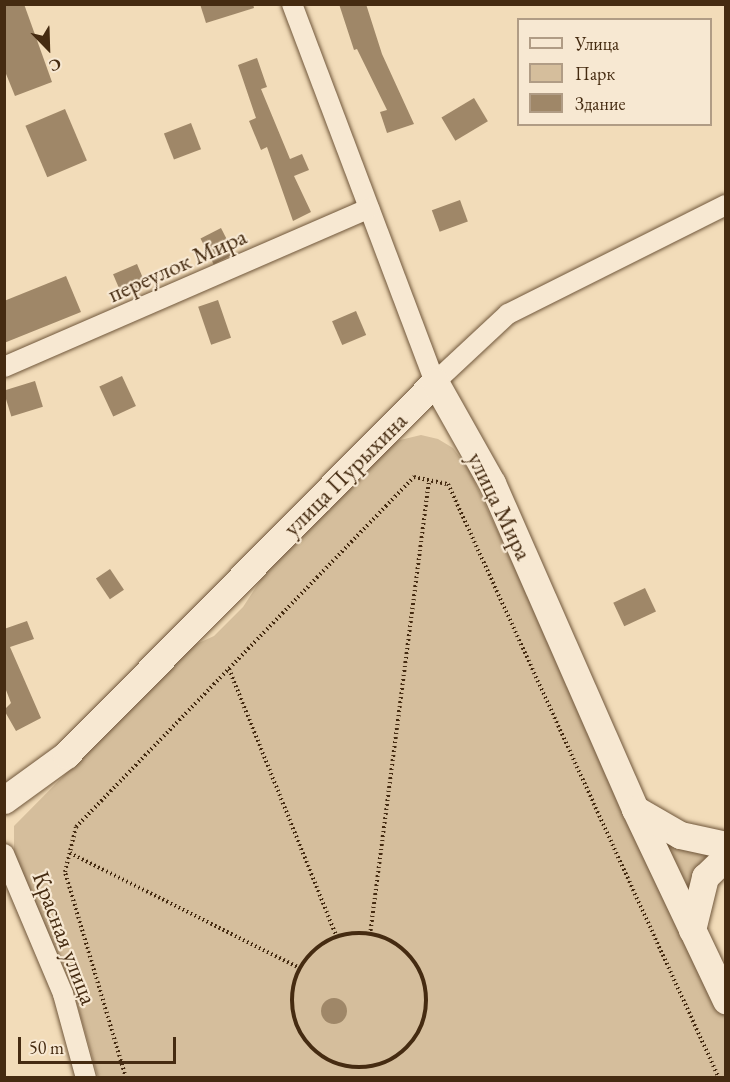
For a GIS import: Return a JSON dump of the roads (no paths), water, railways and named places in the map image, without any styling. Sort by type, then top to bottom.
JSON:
[{"type":"street","name":"улица Мира","points":[[292,4],[435,382],[492,483],[635,809],[726,1001]]},
{"type":"street","name":"улица Пурыхина","points":[[4,800],[66,755],[435,382],[508,314],[726,205]]},
{"type":"street","name":"переулок Мира","points":[[4,367],[369,208]]},
{"type":"street","points":[[635,809],[680,835],[726,844]]},
{"type":"street","name":"Красная улица","points":[[4,854],[63,994],[86,1077]]},
{"type":"street","points":[[692,930],[705,877],[726,857]]}]
